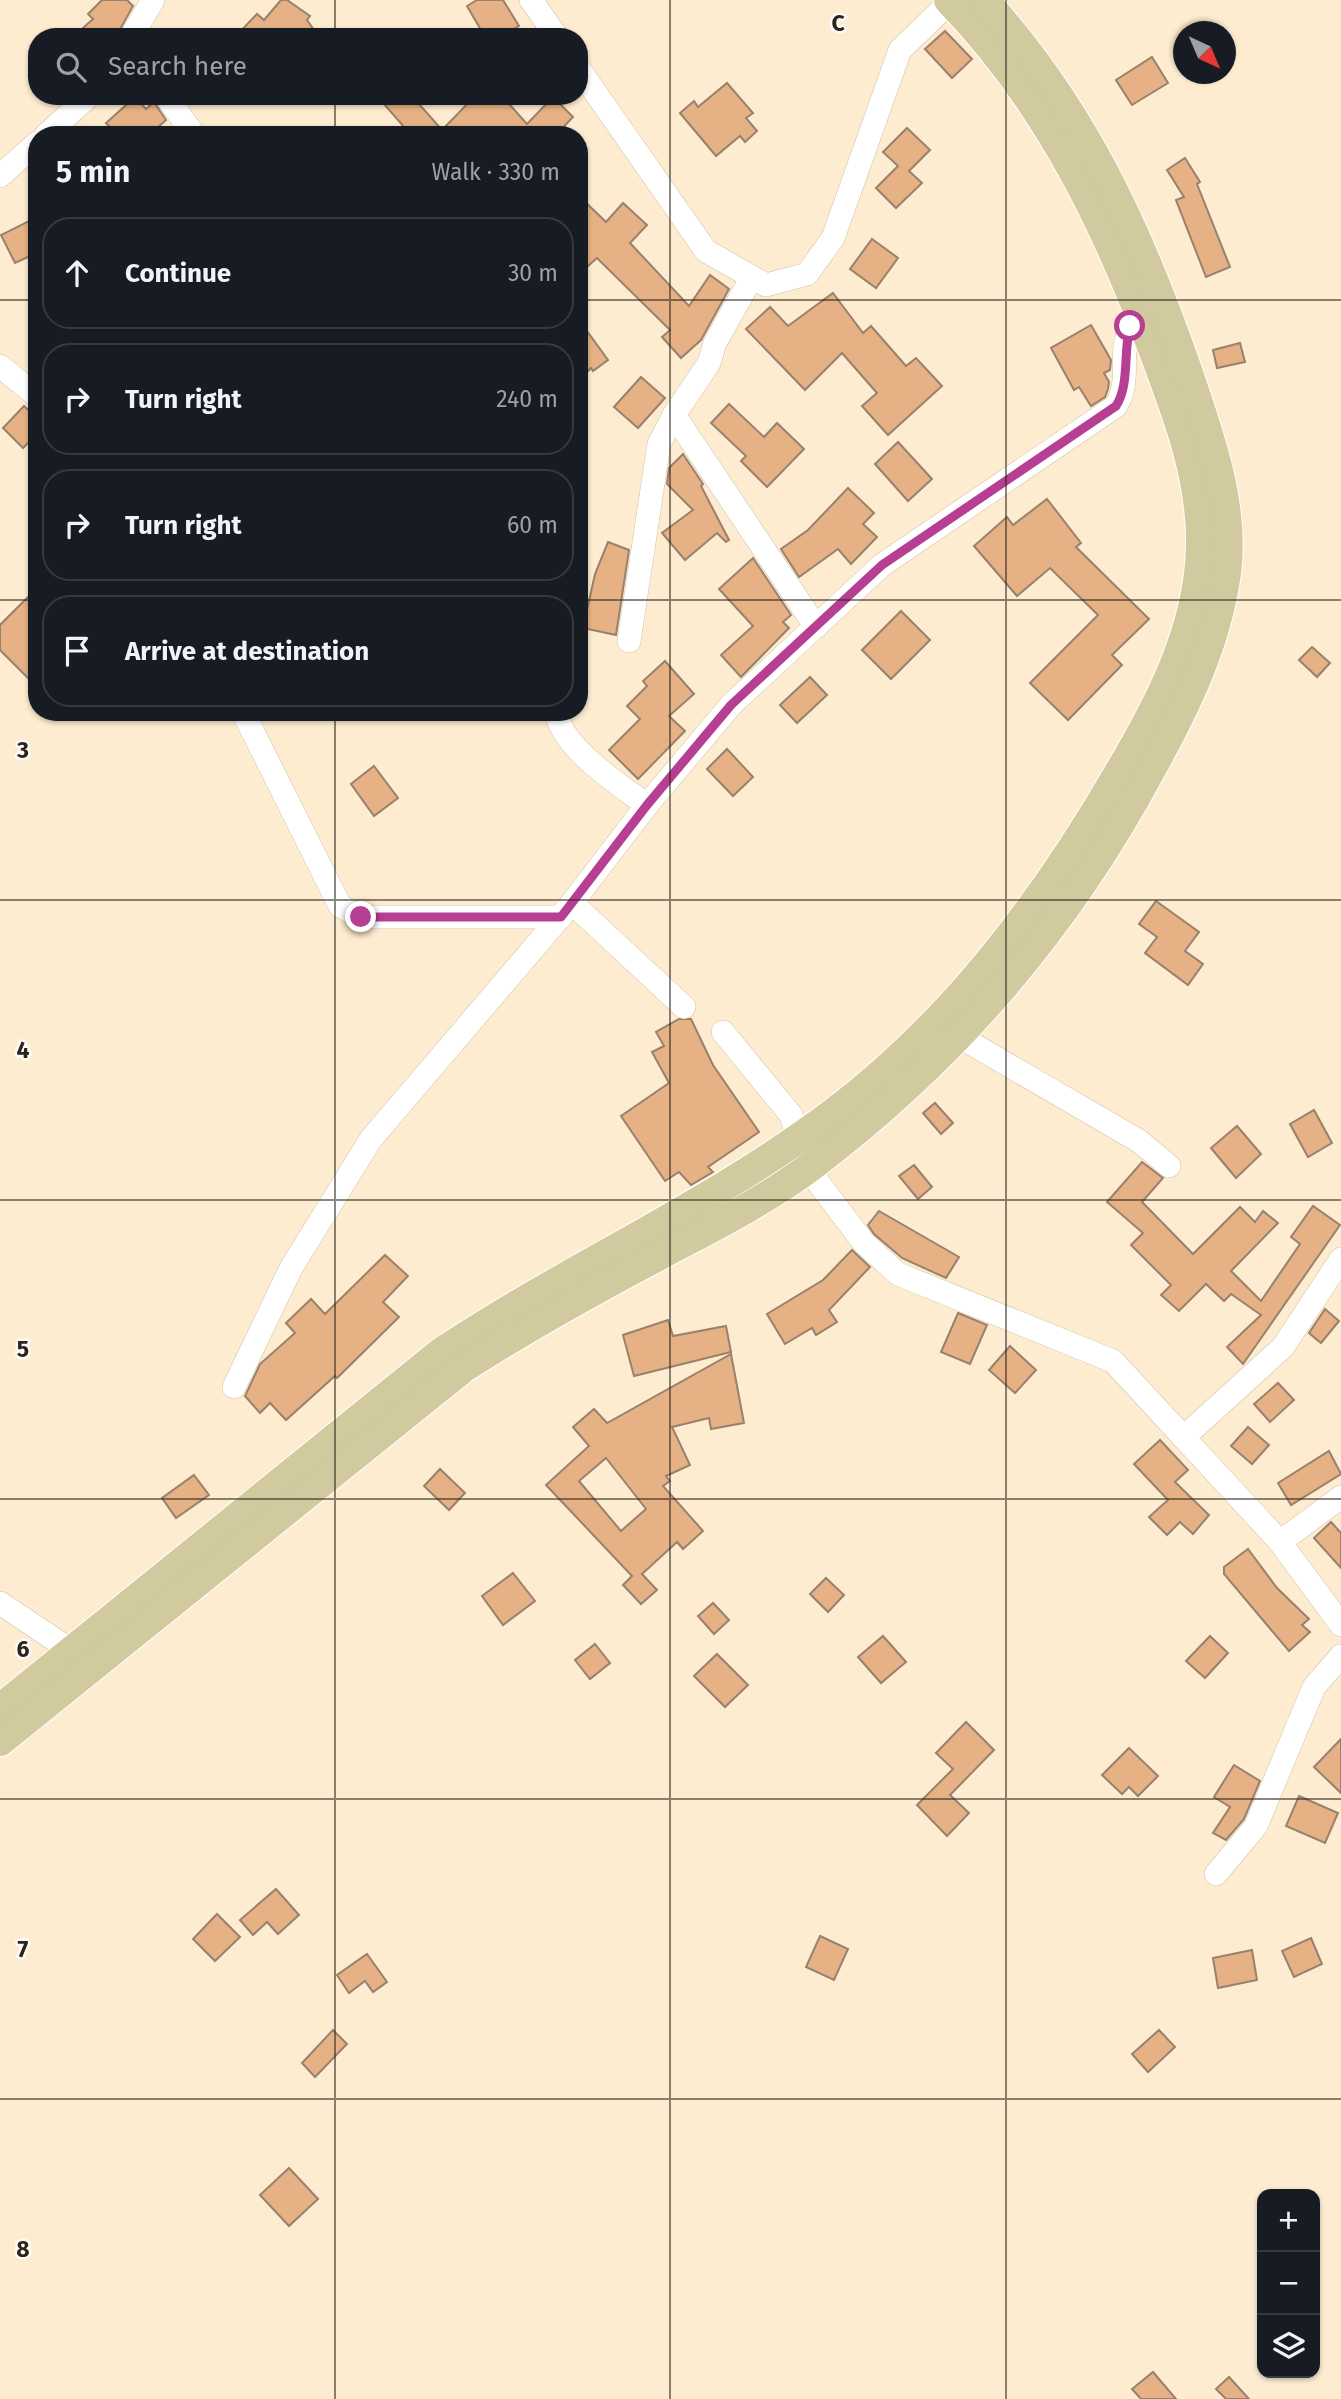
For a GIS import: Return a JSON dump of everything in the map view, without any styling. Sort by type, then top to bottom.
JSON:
[{"type":"main road","points":[[0,1709],[83,1659],[463,1368],[529,1325],[720,1223],[808,1169],[900,1094],[960,1037],[1056,923],[1104,853],[1194,686],[1217,621],[1227,558],[1227,526],[1218,472],[1208,430],[1153,311],[1102,225],[1058,141],[1021,83],[950,0]]},
{"type":"main road","points":[[0,1741],[83,1659],[442,1352],[507,1309],[716,1192],[800,1138],[901,1056],[1006,945],[1102,801],[1133,748],[1186,636],[1196,593],[1201,547],[1198,494],[1188,445],[1126,213],[1086,136],[1055,85],[984,0]]},
{"type":"street","points":[[136,28],[153,0]]},
{"type":"street","points":[[531,0],[551,28]]},
{"type":"street","points":[[588,82],[706,251],[766,285],[807,274],[833,239],[901,50],[950,0]]},
{"type":"street","points":[[56,126],[79,105]]},
{"type":"street","points":[[172,105],[188,126]]},
{"type":"street","points":[[0,176],[28,151]]},
{"type":"street","points":[[629,641],[659,444],[674,415],[709,363],[715,343],[752,278]]},
{"type":"street","points":[[234,1387],[291,1268],[371,1139],[567,910],[647,805],[731,705],[882,565],[1116,406],[1124,387],[1130,326],[1153,311]]},
{"type":"street","points":[[0,366],[28,389]]},
{"type":"street","points":[[674,415],[816,627]]},
{"type":"street","points":[[248,721],[340,905],[361,917],[567,910],[684,1007]]},
{"type":"street","points":[[557,721],[591,764],[647,805]]},
{"type":"street","points":[[723,1032],[791,1115],[808,1169],[864,1243],[898,1274],[1112,1361],[1280,1542],[1341,1625]]},
{"type":"street","points":[[960,1037],[1139,1141],[1169,1166]]},
{"type":"street","points":[[1184,1437],[1283,1347],[1341,1259]]},
{"type":"street","points":[[1280,1542],[1341,1497]]},
{"type":"street","points":[[0,1603],[83,1659]]},
{"type":"street","points":[[1216,1874],[1256,1826],[1314,1687],[1341,1656]]},
{"type":"building","points":[[102,0],[127,0],[133,6],[121,28],[83,28],[93,19],[88,14]]},
{"type":"building","points":[[281,0],[287,0],[310,16],[307,20],[313,28],[244,28],[257,14],[264,20]]},
{"type":"building","points":[[477,0],[503,0],[519,26],[480,28],[467,6]]},
{"type":"building","points":[[945,31],[972,59],[952,78],[925,49]]},
{"type":"building","points":[[1152,57],[1168,83],[1132,105],[1116,80]]},
{"type":"building","points":[[727,83],[753,113],[746,118],[757,131],[745,142],[740,136],[716,156],[680,113],[694,101],[698,107]]},
{"type":"building","points":[[126,105],[142,105],[146,109],[156,105],[166,120],[159,126],[109,126],[106,123]]},
{"type":"building","points":[[385,105],[420,105],[438,126],[403,126]]},
{"type":"building","points":[[466,105],[510,105],[527,124],[545,105],[561,105],[573,117],[564,126],[446,126]]},
{"type":"building","points":[[907,128],[930,150],[909,171],[922,183],[896,208],[876,188],[898,166],[883,152]]},
{"type":"building","points":[[1185,158],[1200,182],[1197,184],[1230,267],[1206,277],[1176,200],[1184,197],[1167,170]]},
{"type":"building","points":[[623,203],[647,225],[630,243],[689,306],[710,275],[729,289],[701,340],[681,358],[662,337],[670,330],[597,258],[588,266],[588,205],[606,222]]},
{"type":"building","points":[[28,222],[28,257],[15,263],[1,235]]},
{"type":"building","points":[[872,239],[898,258],[876,288],[850,269]]},
{"type":"building","points":[[833,293],[863,333],[871,326],[906,366],[916,358],[942,386],[888,435],[862,406],[877,393],[842,353],[805,390],[746,329],[770,307],[788,326]]},
{"type":"building","points":[[1091,325],[1111,360],[1110,370],[1104,373],[1109,382],[1105,397],[1091,406],[1079,387],[1074,390],[1051,348]]},
{"type":"building","points":[[588,332],[608,360],[593,371],[591,368],[588,371]]},
{"type":"building","points":[[1240,343],[1245,362],[1217,368],[1213,350]]},
{"type":"building","points":[[641,377],[665,398],[638,428],[614,407]]},
{"type":"building","points":[[729,404],[764,437],[777,423],[804,449],[767,487],[741,461],[746,456],[711,423]]},
{"type":"building","points":[[24,406],[28,410],[28,443],[23,448],[3,428]]},
{"type":"building","points":[[898,442],[932,479],[908,501],[875,464]]},
{"type":"building","points":[[683,454],[703,484],[701,486],[729,540],[726,542],[717,533],[685,560],[662,533],[693,510],[667,484],[669,468]]},
{"type":"building","points":[[848,488],[874,513],[863,524],[877,537],[851,564],[838,549],[799,577],[781,549],[808,530]]},
{"type":"building","points":[[1047,499],[1081,543],[1076,547],[1149,619],[1112,655],[1122,665],[1068,720],[1030,683],[1098,615],[1050,568],[1017,596],[974,546],[1007,517],[1013,525]]},
{"type":"building","points":[[608,542],[629,550],[616,635],[588,629],[588,606],[595,574]]},
{"type":"building","points":[[753,558],[791,615],[783,622],[789,628],[741,677],[721,655],[753,626],[719,589]]},
{"type":"building","points":[[28,597],[28,678],[0,650],[0,625]]},
{"type":"building","points":[[901,611],[930,640],[891,679],[862,650]]},
{"type":"building","points":[[1312,647],[1330,663],[1317,677],[1299,660]]},
{"type":"building","points":[[665,661],[694,694],[669,716],[685,731],[638,779],[609,750],[640,719],[627,706],[647,686],[643,681]]},
{"type":"building","points":[[810,677],[827,695],[797,723],[780,705]]},
{"type":"building","points":[[727,749],[753,777],[733,796],[707,769]]},
{"type":"building","points":[[374,766],[398,798],[374,816],[351,784]]},
{"type":"building","points":[[1156,901],[1199,932],[1185,951],[1203,964],[1188,985],[1145,953],[1157,937],[1139,924]]},
{"type":"building","points":[[679,1019],[691,1019],[713,1065],[759,1132],[708,1167],[713,1172],[691,1185],[679,1172],[665,1181],[621,1116],[669,1083],[652,1052],[664,1046],[656,1032]]},
{"type":"building","points":[[935,1103],[953,1123],[941,1134],[923,1113]]},
{"type":"building","points":[[1314,1110],[1332,1143],[1308,1157],[1290,1124]]},
{"type":"building","points":[[1237,1126],[1261,1154],[1236,1178],[1211,1148]]},
{"type":"building","points":[[1142,1162],[1163,1178],[1142,1202],[1193,1254],[1240,1207],[1255,1222],[1263,1211],[1278,1223],[1231,1271],[1261,1301],[1300,1244],[1291,1237],[1313,1206],[1340,1225],[1243,1364],[1227,1347],[1261,1315],[1231,1294],[1224,1301],[1206,1284],[1179,1311],[1161,1295],[1171,1285],[1131,1245],[1143,1233],[1107,1202]]},
{"type":"building","points":[[914,1165],[932,1187],[918,1199],[899,1176]]},
{"type":"building","points":[[879,1211],[959,1257],[946,1278],[902,1258],[874,1234],[868,1225]]},
{"type":"building","points":[[852,1250],[870,1267],[829,1310],[837,1322],[816,1335],[812,1328],[785,1344],[767,1314],[823,1280]]},
{"type":"building","points":[[385,1255],[408,1276],[383,1302],[399,1317],[337,1378],[335,1376],[286,1420],[270,1403],[260,1413],[245,1396],[260,1364],[295,1333],[286,1323],[311,1299],[325,1314]]},
{"type":"building","points":[[1325,1309],[1339,1321],[1321,1343],[1309,1333]]},
{"type":"building","points":[[958,1313],[987,1325],[970,1364],[941,1352]]},
{"type":"building","points":[[668,1320],[673,1336],[726,1326],[731,1352],[634,1376],[623,1335]]},
{"type":"building","points":[[1010,1346],[1036,1370],[1015,1393],[989,1370]]},
{"type":"building","points":[[731,1354],[744,1423],[711,1429],[709,1418],[672,1427],[690,1465],[666,1476],[670,1481],[663,1486],[703,1531],[683,1549],[677,1542],[642,1574],[657,1590],[641,1604],[623,1585],[632,1576],[546,1485],[589,1446],[573,1427],[594,1409],[607,1423]],"holes":[[[606,1458],[646,1509],[621,1531],[579,1481]]]},
{"type":"building","points":[[1278,1383],[1294,1400],[1270,1422],[1254,1404]]},
{"type":"building","points":[[1248,1427],[1269,1445],[1252,1464],[1231,1446]]},
{"type":"building","points":[[1160,1440],[1188,1470],[1175,1482],[1209,1515],[1193,1534],[1180,1522],[1167,1535],[1149,1517],[1168,1500],[1134,1464]]},
{"type":"building","points":[[1329,1451],[1341,1474],[1291,1505],[1278,1483]]},
{"type":"building","points":[[440,1469],[465,1493],[449,1510],[424,1486]]},
{"type":"building","points":[[194,1475],[209,1495],[176,1518],[162,1498]]},
{"type":"building","points":[[1331,1522],[1341,1533],[1341,1568],[1314,1538]]},
{"type":"building","points":[[1248,1549],[1277,1588],[1309,1619],[1302,1625],[1310,1632],[1289,1651],[1224,1574],[1224,1567]]},
{"type":"building","points":[[513,1573],[535,1601],[503,1625],[482,1596]]},
{"type":"building","points":[[826,1578],[844,1595],[828,1612],[810,1594]]},
{"type":"building","points":[[713,1603],[729,1620],[714,1634],[698,1616]]},
{"type":"building","points":[[883,1636],[906,1662],[881,1683],[858,1657]]},
{"type":"building","points":[[1210,1636],[1228,1653],[1205,1678],[1186,1661]]},
{"type":"building","points":[[595,1644],[610,1663],[590,1679],[575,1660]]},
{"type":"building","points":[[717,1654],[748,1685],[725,1707],[694,1676]]},
{"type":"building","points":[[966,1722],[994,1750],[950,1795],[969,1813],[947,1836],[917,1805],[953,1769],[936,1753]]},
{"type":"building","points":[[1341,1739],[1341,1793],[1314,1767]]},
{"type":"building","points":[[1129,1748],[1158,1776],[1138,1796],[1129,1787],[1122,1794],[1102,1775]]},
{"type":"building","points":[[1234,1765],[1260,1781],[1244,1819],[1226,1840],[1213,1833],[1230,1807],[1214,1797]]},
{"type":"building","points":[[1299,1796],[1338,1813],[1325,1843],[1286,1826]]},
{"type":"building","points":[[276,1889],[299,1915],[278,1934],[267,1922],[253,1935],[240,1920]]},
{"type":"building","points":[[217,1914],[240,1937],[215,1961],[193,1939]]},
{"type":"building","points":[[820,1936],[848,1949],[834,1980],[806,1967]]},
{"type":"building","points":[[1311,1938],[1322,1964],[1294,1977],[1282,1951]]},
{"type":"building","points":[[1252,1950],[1257,1980],[1218,1988],[1213,1958]]},
{"type":"building","points":[[367,1954],[387,1982],[373,1992],[365,1981],[349,1993],[337,1975]]},
{"type":"building","points":[[333,2030],[347,2044],[315,2077],[302,2063]]},
{"type":"building","points":[[1159,2030],[1175,2047],[1148,2072],[1132,2054]]},
{"type":"building","points":[[289,2168],[318,2199],[289,2226],[260,2195]]},
{"type":"building","points":[[1153,2372],[1176,2399],[1141,2399],[1132,2389]]},
{"type":"building","points":[[1229,2377],[1249,2399],[1226,2399],[1216,2389]]},
{"type":"route","points":[[361,917],[561,917],[647,805],[731,705],[882,565],[1116,406],[1124,387],[1124,347],[1130,326]]}]
